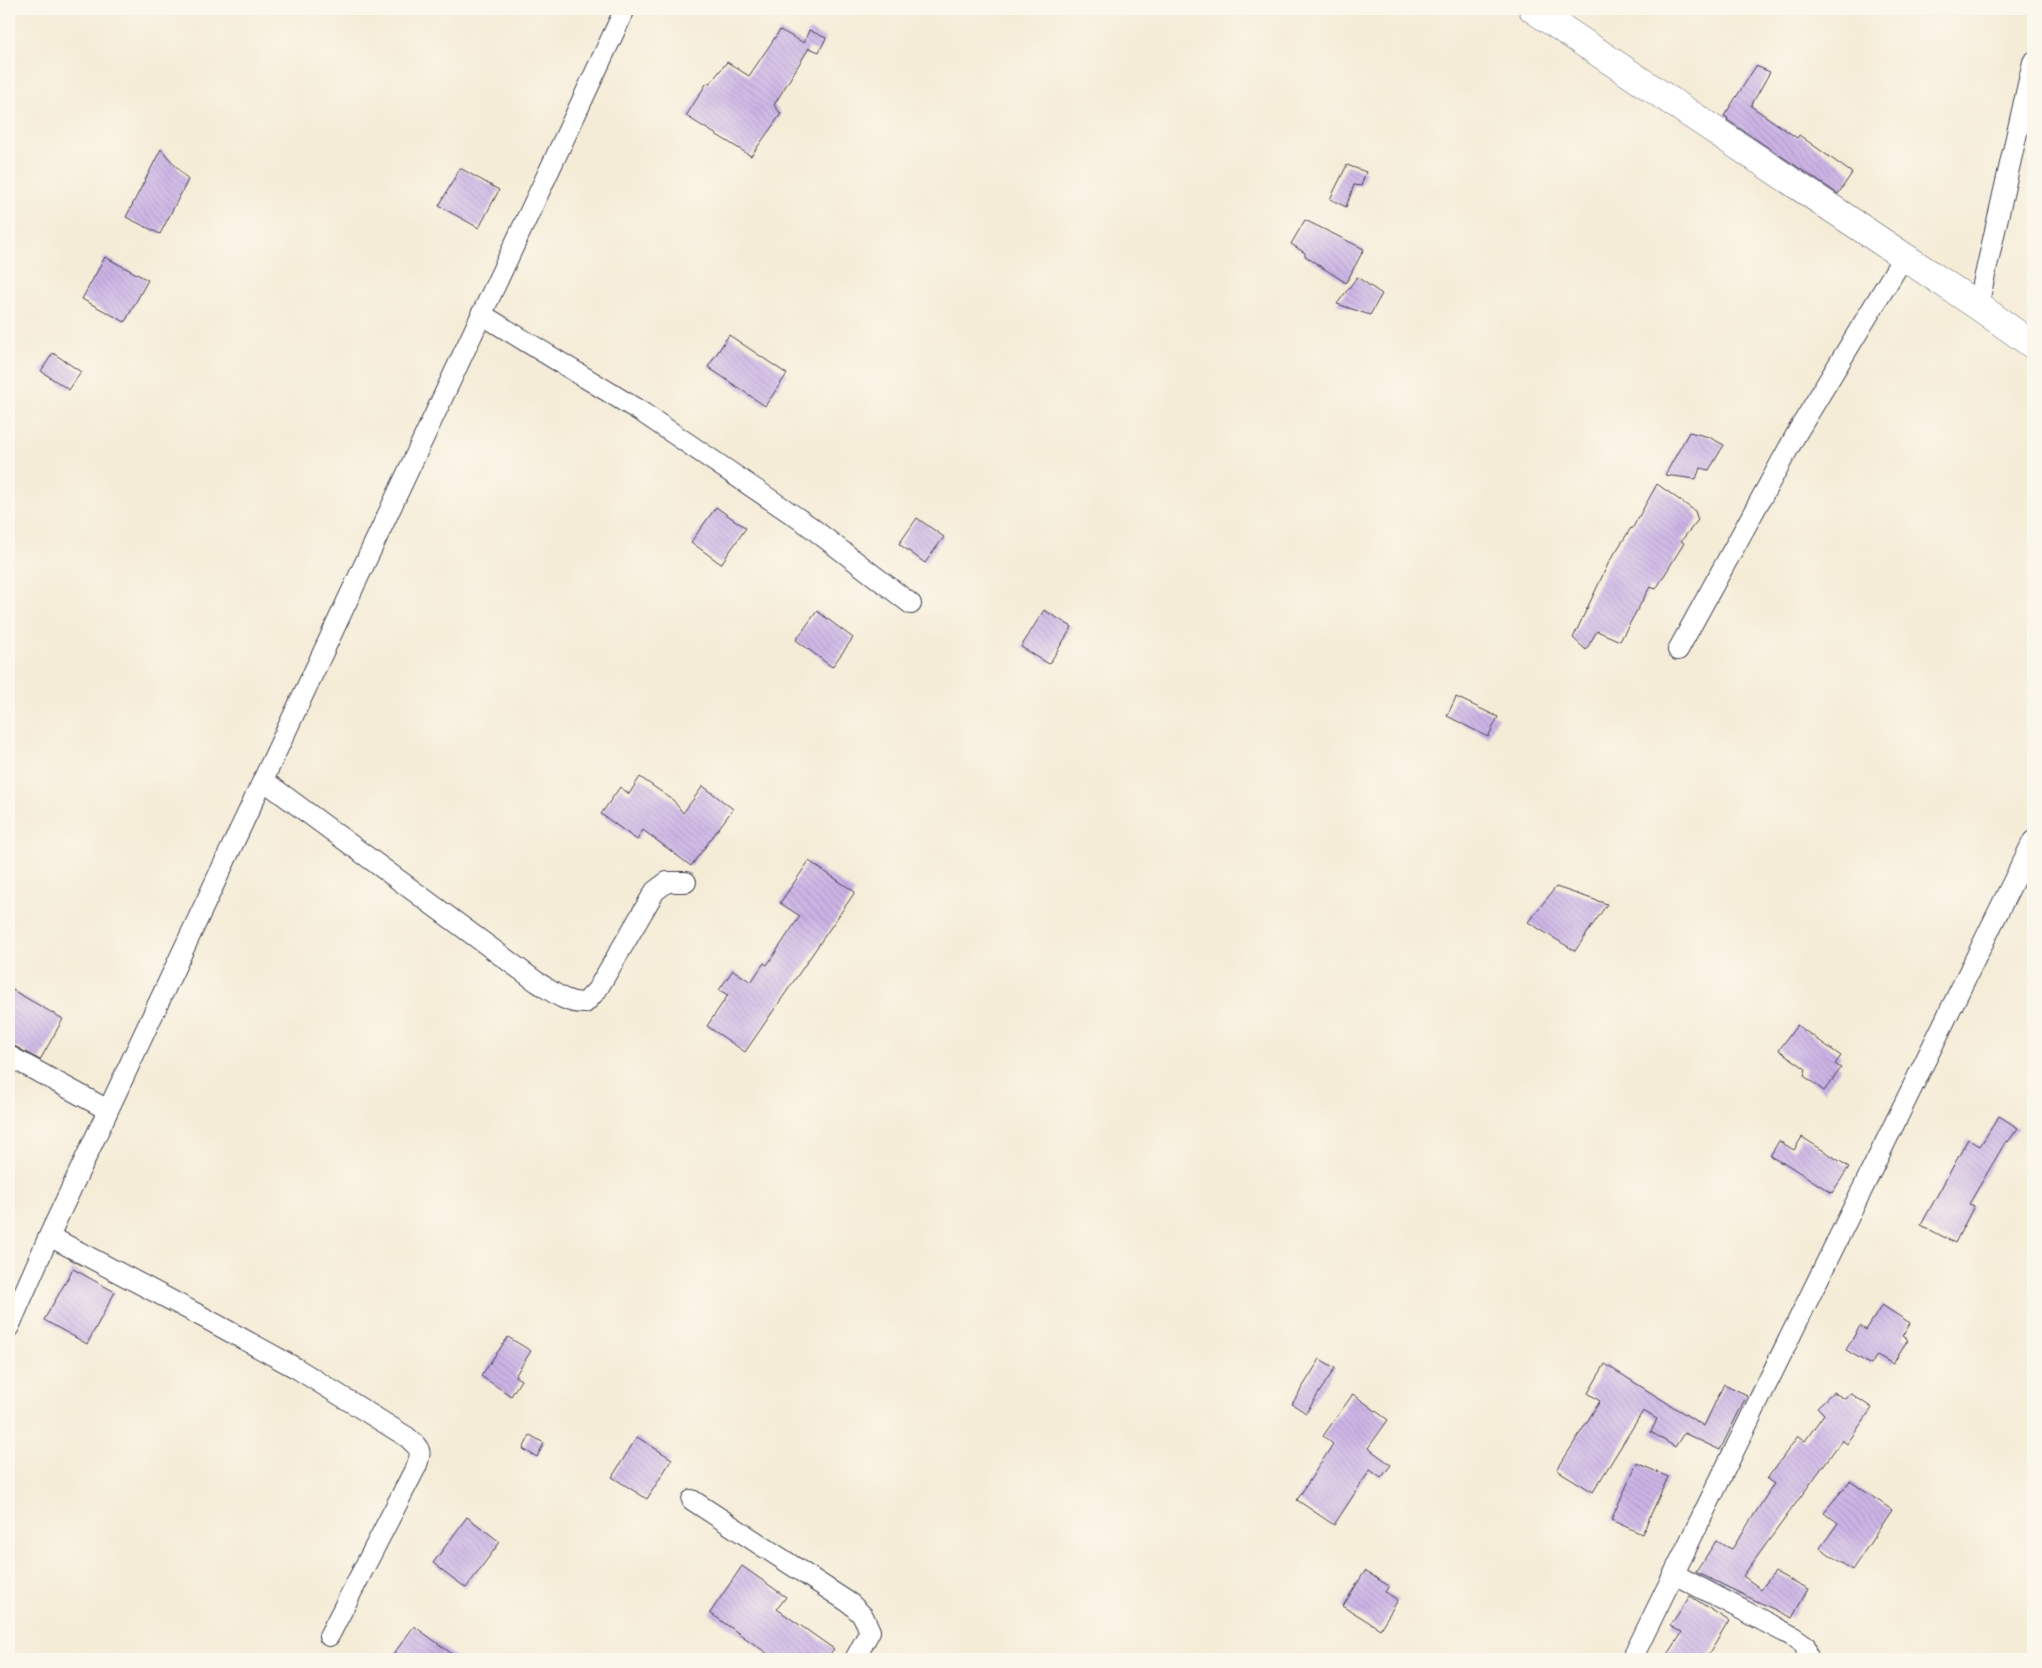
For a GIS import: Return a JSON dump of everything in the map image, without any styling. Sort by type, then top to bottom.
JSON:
[{"type":"street","points":[[9,1326],[49,1236],[624,9]]},
{"type":"street","points":[[1533,9],[1904,256],[2033,345]]},
{"type":"street","points":[[1978,306],[2033,62]]},
{"type":"street","points":[[1678,650],[1798,431],[1904,256]]},
{"type":"street","points":[[481,314],[643,413],[808,525],[911,604]]},
{"type":"street","points":[[263,780],[537,982],[576,1004],[585,1003],[597,990],[655,890],[667,882],[686,882]]},
{"type":"street","points":[[1632,1659],[2033,841]]},
{"type":"street","points":[[9,1056],[108,1110]]},
{"type":"street","points":[[49,1236],[296,1368],[407,1437],[419,1447],[421,1455],[416,1467],[329,1636]]},
{"type":"street","points":[[692,1500],[851,1604],[864,1616],[870,1631],[855,1659]]},
{"type":"street","points":[[1674,1574],[1792,1636],[1804,1645],[1808,1659]]},
{"type":"building","points":[[780,30],[804,43],[809,30],[826,38],[819,52],[809,48],[774,105],[781,114],[751,156],[686,116],[706,84],[711,82],[727,62],[749,76]]},
{"type":"building","points":[[1756,66],[1770,72],[1751,106],[1797,138],[1799,135],[1852,173],[1838,194],[1727,120],[1728,118],[1724,116]]},
{"type":"building","points":[[161,149],[188,180],[160,234],[126,217]]},
{"type":"building","points":[[1347,165],[1366,172],[1361,186],[1354,185],[1346,207],[1330,199]]},
{"type":"building","points":[[460,168],[499,190],[479,228],[439,206]]},
{"type":"building","points":[[1305,220],[1364,249],[1346,283],[1305,256],[1305,253],[1291,244]]},
{"type":"building","points":[[105,257],[148,280],[125,322],[82,299]]},
{"type":"building","points":[[1357,277],[1382,294],[1370,315],[1337,304]]},
{"type":"building","points":[[729,335],[787,374],[765,406],[708,367]]},
{"type":"building","points":[[53,353],[81,372],[69,390],[41,371]]},
{"type":"building","points":[[1689,432],[1709,437],[1724,445],[1709,470],[1700,468],[1696,479],[1665,475]]},
{"type":"building","points":[[1657,484],[1695,511],[1698,520],[1681,541],[1684,543],[1656,589],[1650,587],[1620,641],[1597,631],[1586,650],[1573,638],[1609,562],[1632,529]]},
{"type":"building","points":[[716,507],[746,528],[721,564],[691,542]]},
{"type":"building","points":[[917,518],[944,537],[925,563],[899,544]]},
{"type":"building","points":[[1044,610],[1072,627],[1049,664],[1021,647]]},
{"type":"building","points":[[817,611],[853,638],[832,667],[796,640]]},
{"type":"building","points":[[1456,697],[1498,717],[1488,737],[1447,716]]},
{"type":"building","points":[[640,777],[673,800],[683,813],[703,786],[733,809],[691,866],[643,830],[637,840],[601,814],[620,787],[629,794]]},
{"type":"building","points":[[809,861],[855,892],[745,1052],[707,1026],[728,995],[719,990],[733,970],[751,982],[764,963],[767,965],[800,916],[780,903]]},
{"type":"building","points":[[1556,887],[1607,904],[1575,951],[1528,922]]},
{"type":"building","points":[[9,988],[63,1019],[40,1060],[9,1043]]},
{"type":"building","points":[[1797,1025],[1841,1056],[1835,1064],[1841,1068],[1824,1091],[1804,1076],[1806,1069],[1779,1050]]},
{"type":"building","points":[[1999,1116],[2018,1128],[2008,1142],[2006,1141],[1969,1204],[1974,1206],[1955,1243],[1921,1225],[1968,1139],[1980,1146]]},
{"type":"building","points":[[1802,1137],[1849,1167],[1832,1193],[1783,1162],[1770,1156],[1779,1141],[1794,1150]]},
{"type":"building","points":[[73,1269],[115,1292],[87,1344],[44,1320]]},
{"type":"building","points":[[1882,1305],[1910,1323],[1902,1336],[1908,1340],[1893,1364],[1877,1355],[1871,1365],[1846,1350],[1860,1326],[1866,1330]]},
{"type":"building","points":[[508,1337],[531,1351],[515,1376],[521,1380],[511,1396],[481,1376]]},
{"type":"building","points":[[1320,1359],[1335,1368],[1306,1413],[1292,1404]]},
{"type":"building","points":[[1605,1364],[1704,1426],[1724,1384],[1747,1395],[1720,1450],[1684,1433],[1675,1447],[1651,1432],[1657,1419],[1643,1411],[1593,1492],[1557,1470],[1600,1401],[1588,1393]]},
{"type":"building","points":[[1833,1392],[1845,1399],[1850,1393],[1872,1408],[1847,1444],[1842,1440],[1743,1576],[1761,1589],[1775,1572],[1808,1589],[1792,1618],[1696,1572],[1716,1541],[1732,1549],[1774,1484],[1767,1479],[1798,1436],[1805,1441],[1824,1414],[1817,1407]]},
{"type":"building","points":[[1353,1394],[1388,1420],[1368,1448],[1391,1465],[1381,1478],[1370,1470],[1334,1525],[1297,1500],[1333,1444],[1323,1436]]},
{"type":"building","points":[[530,1435],[544,1443],[537,1457],[523,1449]]},
{"type":"building","points":[[637,1437],[672,1459],[647,1499],[612,1477]]},
{"type":"building","points":[[1637,1463],[1668,1477],[1642,1534],[1611,1520]]},
{"type":"building","points":[[1850,1481],[1892,1510],[1852,1570],[1820,1548],[1838,1523],[1824,1512]]},
{"type":"building","points":[[467,1517],[500,1542],[466,1588],[433,1563]]},
{"type":"building","points":[[742,1566],[786,1597],[777,1609],[834,1649],[826,1659],[775,1659],[710,1613]]},
{"type":"building","points":[[1365,1571],[1389,1586],[1385,1592],[1398,1600],[1380,1629],[1343,1606]]},
{"type":"building","points":[[1690,1596],[1729,1621],[1706,1659],[1665,1659],[1682,1633],[1670,1626]]},
{"type":"building","points":[[414,1626],[459,1659],[390,1659]]}]
